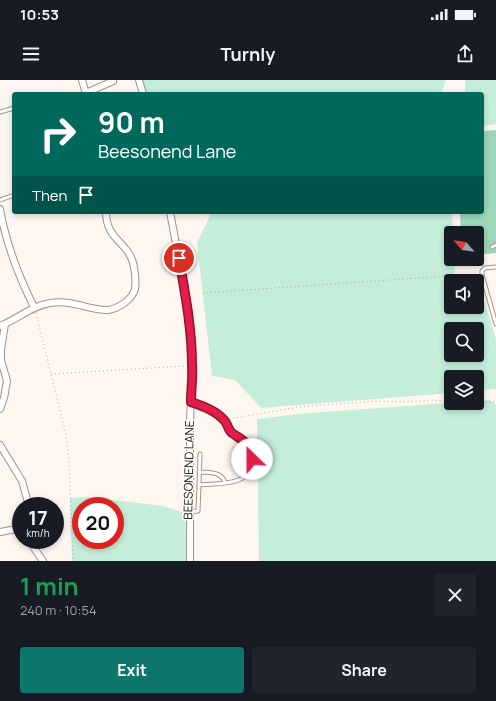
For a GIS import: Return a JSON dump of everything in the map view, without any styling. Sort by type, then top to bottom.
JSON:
[{"type":"street","points":[[82,80],[85,92]]},
{"type":"street","points":[[139,80],[142,92]]},
{"type":"street","points":[[90,92],[113,81]]},
{"type":"street","points":[[0,209],[11,254],[34,307]]},
{"type":"street","points":[[0,409],[4,398],[7,381],[1,360],[2,325],[34,307],[49,303],[65,302],[108,310],[121,305],[131,296],[135,289],[132,260],[129,251],[110,231],[106,214]]},
{"type":"street","name":"BEESONEND LANE","points":[[170,214],[188,308],[192,365],[189,512],[190,561]]},
{"type":"street","points":[[0,445],[22,481],[26,497]]},
{"type":"street","points":[[0,532],[12,530]]},
{"type":"street","points":[[35,549],[43,561]]},
{"type":"lane","points":[[0,112],[12,109]]},
{"type":"lane","points":[[0,200],[12,197]]},
{"type":"lane","points":[[492,247],[496,245]]},
{"type":"lane","points":[[482,274],[482,271],[485,268],[496,266]]},
{"type":"lane","points":[[484,282],[496,324]]},
{"type":"lane","points":[[191,402],[207,408],[225,420],[231,433],[244,441],[250,447],[252,459],[251,469],[237,482],[199,485]]},
{"type":"lane","points":[[189,512],[198,512],[200,454]]},
{"type":"lane","points":[[199,472],[219,474],[223,476],[225,483]]},
{"type":"path","points":[[204,293],[444,276]]},
{"type":"path","points":[[34,307],[66,435],[69,460],[73,561]]},
{"type":"path","points":[[50,374],[192,365]]},
{"type":"path","points":[[225,420],[298,407],[374,401],[401,402],[432,400],[444,401]]},
{"type":"path","points":[[484,403],[496,402]]},
{"type":"green space","points":[[143,80],[446,80],[442,92],[146,92]]},
{"type":"green space","points":[[465,80],[496,80],[496,124],[484,126],[484,92],[465,92]]},
{"type":"green space","points":[[496,130],[496,253],[484,254],[484,226],[461,226],[460,214],[484,214],[484,131]]},
{"type":"green space","points":[[211,214],[452,214],[453,226],[444,226],[444,266],[454,266],[455,274],[444,274],[444,314],[484,314],[484,300],[496,339],[496,389],[484,390],[484,370],[444,370],[444,394],[261,408],[235,380],[212,376],[197,243]]},
{"type":"green space","points":[[484,400],[490,400],[496,404],[496,561],[259,561],[257,419],[309,413],[444,403],[444,410],[484,410]]},
{"type":"green space","points":[[70,498],[72,498],[72,549],[124,549],[124,501],[163,506],[185,513],[187,561],[72,561]]},
{"type":"route","points":[[179,258],[188,308],[192,346],[191,402],[207,408],[225,420],[231,433],[248,444],[252,459]]}]
